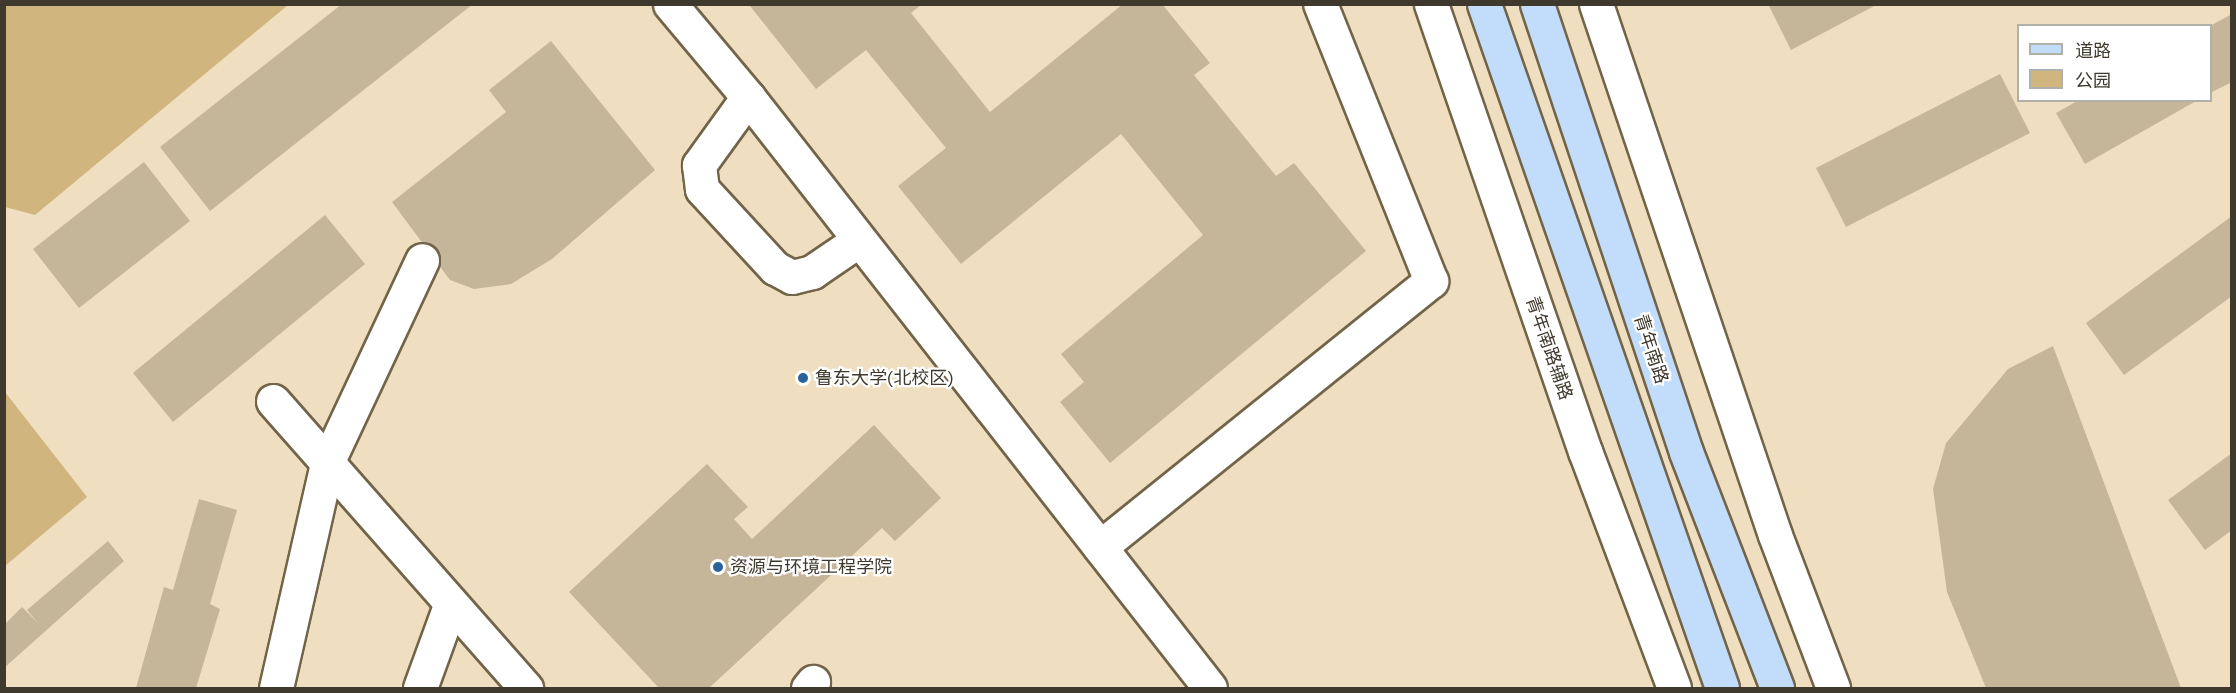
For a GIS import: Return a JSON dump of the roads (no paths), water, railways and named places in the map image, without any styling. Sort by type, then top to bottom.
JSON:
[{"type":"main road","points":[[1484,4],[1722,688]]},
{"type":"main road","name":"青年南路","points":[[1537,4],[1686,452],[1777,688]]},
{"type":"lane","points":[[670,4],[748,97],[1210,688]]},
{"type":"lane","points":[[1100,547],[1431,281],[1320,4]]},
{"type":"lane","name":"青年南路辅路","points":[[1431,4],[1585,451],[1674,688]]},
{"type":"lane","points":[[1596,4],[1775,535],[1833,688]]},
{"type":"lane","points":[[748,97],[699,165],[702,189],[775,268],[792,277],[812,272],[859,240]]},
{"type":"lane","points":[[276,688],[327,463],[422,260]]},
{"type":"lane","points":[[273,401],[526,688]]},
{"type":"lane","points":[[420,688],[451,603]]},
{"type":"place","name":"鲁东大学(北校区)","points":[[803,378]]},
{"type":"place","name":"资源与环境工程学院","points":[[718,567]]}]
